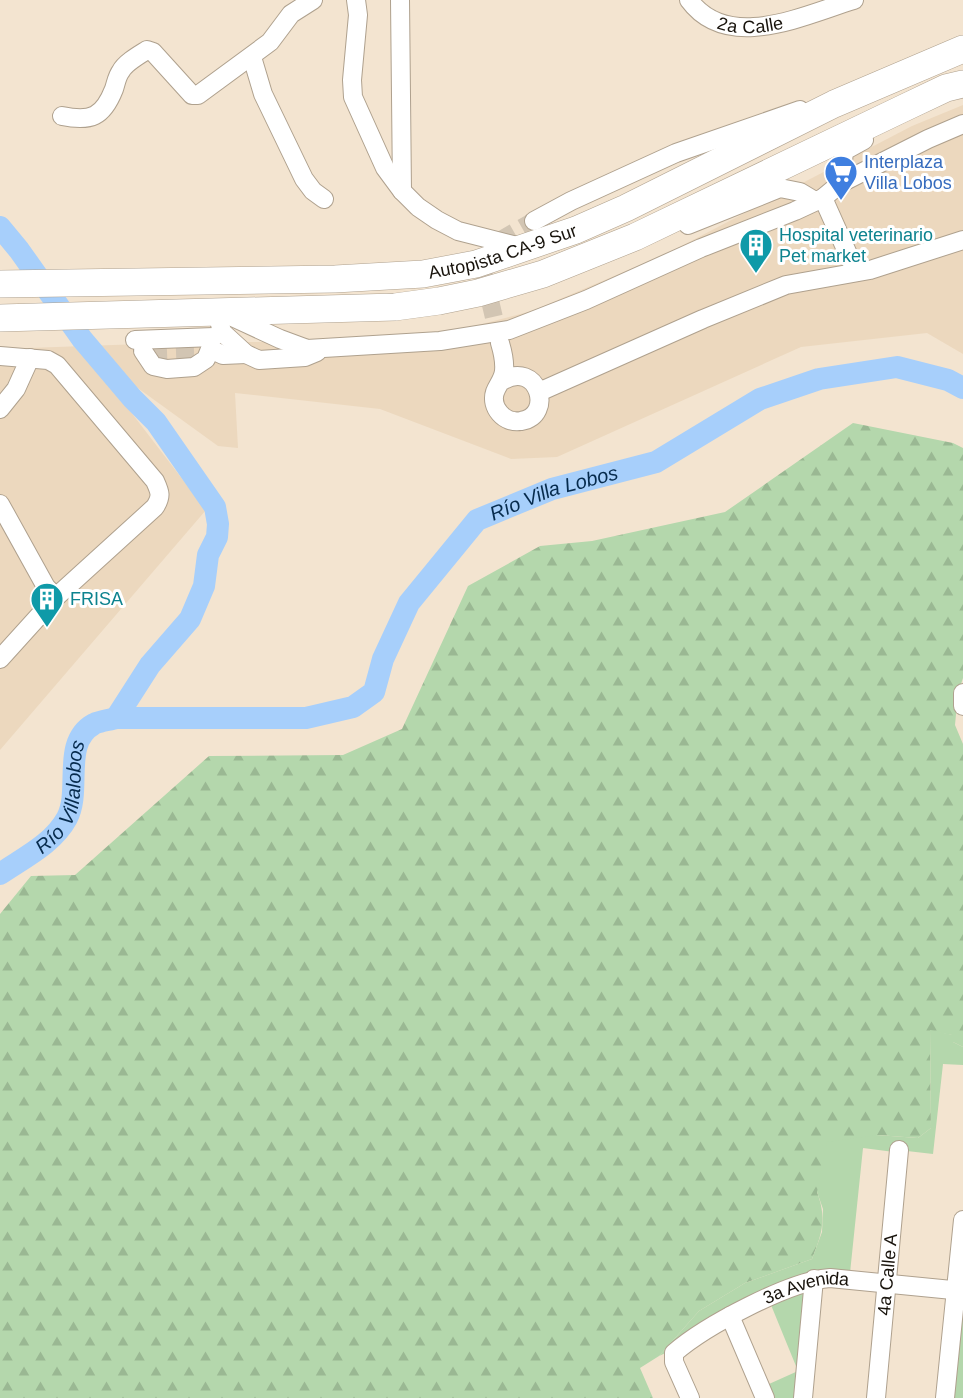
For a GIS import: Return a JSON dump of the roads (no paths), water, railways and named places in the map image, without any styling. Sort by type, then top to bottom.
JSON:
[{"type":"highway","name":"Autopista CA-9 Sur","points":[[13,284],[283,280],[423,274],[476,264],[576,230],[626,208],[834,104],[961,49]]},
{"type":"highway","name":"Autopista CA-9 Sur","points":[[0,318],[51,317],[135,335],[439,302],[543,274],[635,237],[946,88],[963,84]]},
{"type":"street","points":[[62,116],[82,119],[100,113],[108,105],[121,69],[147,50],[153,52],[194,96],[198,95],[252,57],[270,42],[291,14],[313,0]]},
{"type":"street","points":[[356,0],[358,15],[352,80],[353,97],[385,168],[402,191],[418,207],[437,220],[458,231],[526,248]]},
{"type":"street","points":[[400,0],[402,191]]},
{"type":"street","name":"2a Calle","points":[[689,0],[705,16],[722,24],[746,29],[767,26],[854,0]]},
{"type":"street","points":[[252,57],[263,94],[304,179],[324,200]]},
{"type":"street","points":[[534,221],[676,153],[794,111],[834,104]]},
{"type":"street","points":[[841,183],[844,151],[887,127],[898,119],[906,107]]},
{"type":"street","points":[[218,327],[280,339],[307,349],[440,341],[509,330],[586,300],[701,248],[819,199],[841,183],[963,124]]},
{"type":"street","points":[[635,237],[653,238],[780,188],[819,199],[856,272]]},
{"type":"street","points":[[539,392],[786,285],[870,270],[963,240]]},
{"type":"street","points":[[218,327],[246,354],[259,360],[305,357],[329,347]]},
{"type":"street","points":[[135,335],[153,366],[167,369],[194,368],[206,359],[218,327]]},
{"type":"street","points":[[218,327],[305,357]]},
{"type":"street","points":[[500,344],[504,358],[502,381],[495,392],[495,405],[502,416],[514,421],[532,416],[539,405],[539,392],[532,381],[514,376],[502,381]]},
{"type":"street","points":[[0,356],[48,360],[57,364],[155,481],[160,492],[160,499],[155,507],[56,597],[0,659]]},
{"type":"street","points":[[0,409],[16,389],[30,358]]},
{"type":"street","points":[[0,504],[46,587],[56,597]]},
{"type":"street","points":[[963,693],[963,706]]},
{"type":"street","name":"4a Calle A","points":[[876,1398],[899,1150]]},
{"type":"street","points":[[945,1398],[959,1291],[963,1220]]},
{"type":"street","name":"3a Avenida","points":[[690,1398],[674,1362],[673,1355],[676,1350],[730,1316],[801,1283],[830,1278],[959,1291]]},
{"type":"street","points":[[803,1398],[814,1279]]},
{"type":"street","points":[[730,1316],[765,1398]]},
{"type":"waterway","points":[[0,227],[82,339],[132,398],[156,422],[215,507],[218,524],[217,537],[208,555],[204,586],[190,619],[150,665],[116,718]]},
{"type":"waterway","name":"Río Villa Lobos","points":[[0,874],[46,843],[67,818],[73,794],[75,754],[78,742],[84,732],[94,724],[116,718],[306,718],[353,707],[374,692],[383,659],[409,603],[477,520],[552,489],[656,462],[760,399],[819,379],[897,367],[948,380],[963,388]]},
{"type":"tunnel","points":[[500,343],[483,271],[487,256],[501,240],[534,221]]},
{"type":"tunnel","points":[[149,352],[203,350]]},
{"type":"place","name":"Interplaza Villa Lobos","points":[[841,201]]},
{"type":"place","name":"Hospital veterinario Pet market","points":[[756,274]]},
{"type":"place","name":"FRISA","points":[[47,628]]},
{"type":"water label","name":"Río Villalobos","points":[[57,793]]}]
